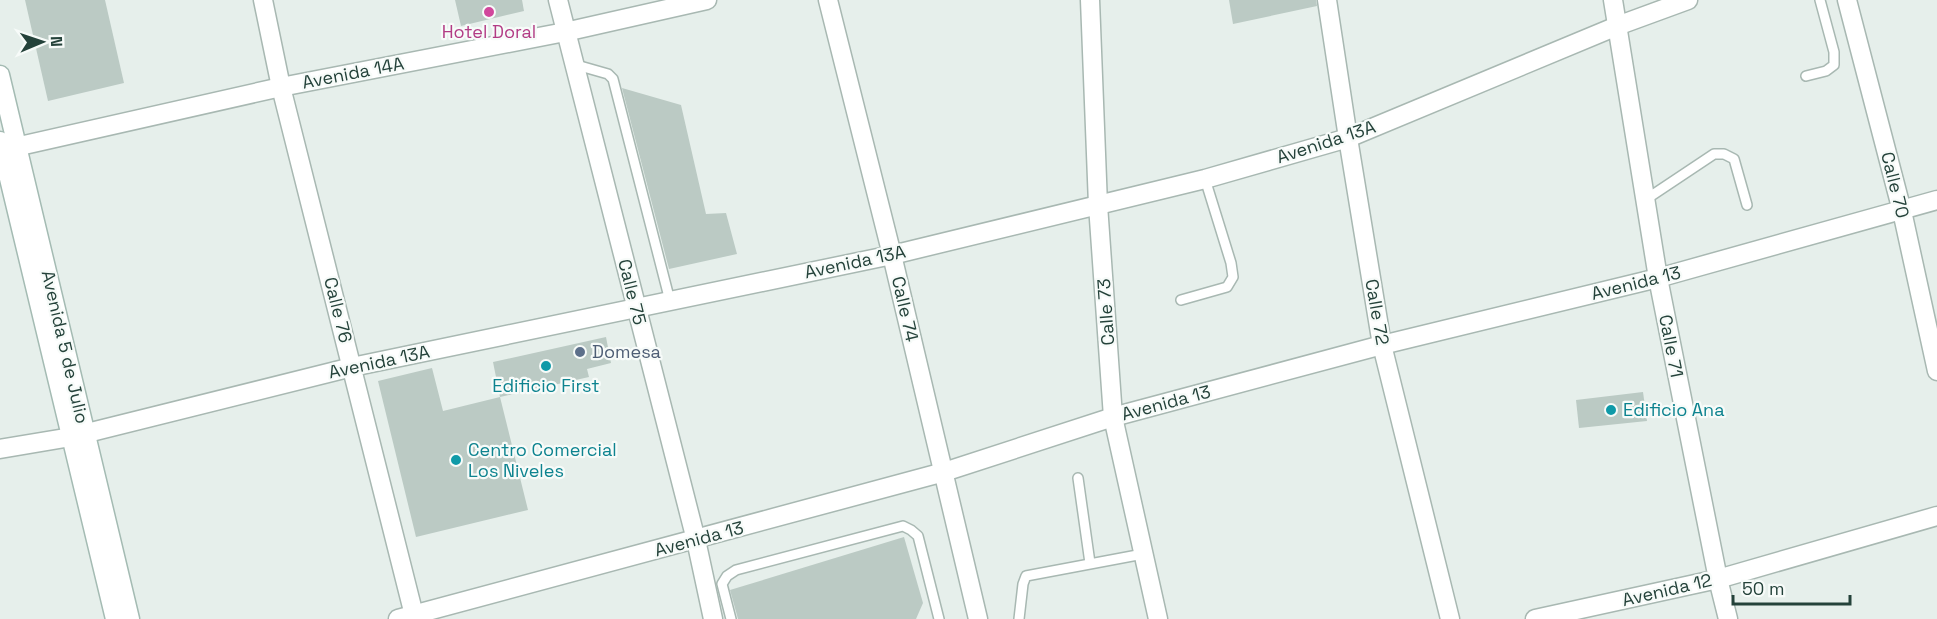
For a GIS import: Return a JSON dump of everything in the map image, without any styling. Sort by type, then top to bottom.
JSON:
[{"type":"street","name":"Calle 76","points":[[263,0],[281,87],[352,366],[409,617]]},
{"type":"street","name":"Calle 75","points":[[558,0],[696,540],[713,619]]},
{"type":"street","name":"Avenida 14A","points":[[5,148],[281,87],[565,32],[707,0]]},
{"type":"street","name":"Calle 74","points":[[828,0],[892,255],[978,619]]},
{"type":"street","name":"Calle 73","points":[[1090,0],[1098,205],[1113,417],[1158,619]]},
{"type":"street","name":"Calle 72","points":[[1327,0],[1382,345],[1450,619]]},
{"type":"street","name":"Calle 71","points":[[1613,0],[1658,278],[1728,619]]},
{"type":"street","name":"Avenida 13A","points":[[0,449],[78,435],[352,366],[892,255],[1205,179],[1348,138],[1617,26],[1688,0]]},
{"type":"street","name":"Calle 70","points":[[1847,0],[1902,211],[1937,371]]},
{"type":"street","name":"Avenida 5 de Julio","points":[[0,75],[5,148],[78,435],[130,619]]},
{"type":"street","name":"Avenida 13","points":[[409,617],[944,472],[1113,417],[1382,345],[1658,278],[1937,200]]},
{"type":"street","name":"Avenida 5 de Julio","points":[[78,435],[115,619]]},
{"type":"street","name":"Avenida 12","points":[[1535,619],[1718,579],[1937,516]]},
{"type":"lane","points":[[1806,76],[1826,71],[1834,65],[1834,52],[1820,0]]},
{"type":"lane","points":[[573,64],[608,74],[613,79],[670,301]]},
{"type":"lane","points":[[1645,200],[1714,154],[1724,154],[1734,159],[1747,205]]},
{"type":"lane","points":[[1181,300],[1227,287],[1233,277],[1232,264],[1205,179]]},
{"type":"lane","points":[[1078,478],[1090,563]]},
{"type":"lane","points":[[731,619],[722,584],[735,570],[903,526],[918,536],[939,619]]},
{"type":"lane","points":[[1019,619],[1026,576],[1143,554]]},
{"type":"building","points":[[25,0],[105,0],[124,83],[48,101]]},
{"type":"building","name":"Hotel Doral","points":[[455,0],[522,0],[524,11],[461,26]]},
{"type":"building","points":[[1229,0],[1316,0],[1317,6],[1233,24]]},
{"type":"building","points":[[622,88],[681,105],[706,214],[726,213],[737,254],[669,269]]},
{"type":"building","name":"Edificio First","points":[[606,337],[611,363],[587,369],[589,377],[500,397],[493,362]]},
{"type":"building","name":"Centro Comercial Los Niveles","points":[[432,368],[443,411],[500,397],[528,510],[416,537],[378,381]]},
{"type":"building","name":"Edificio Ana","points":[[1643,392],[1647,421],[1579,428],[1576,400]]},
{"type":"building","points":[[904,537],[923,603],[916,619],[738,619],[730,590]]},
{"type":"place","name":"Hotel Doral","points":[[489,12]]},
{"type":"place","name":"Domesa","points":[[580,352]]},
{"type":"place","name":"Edificio First","points":[[546,366]]},
{"type":"place","name":"Edificio Ana","points":[[1611,410]]},
{"type":"place","name":"Centro Comercial Los Niveles","points":[[456,460]]}]
